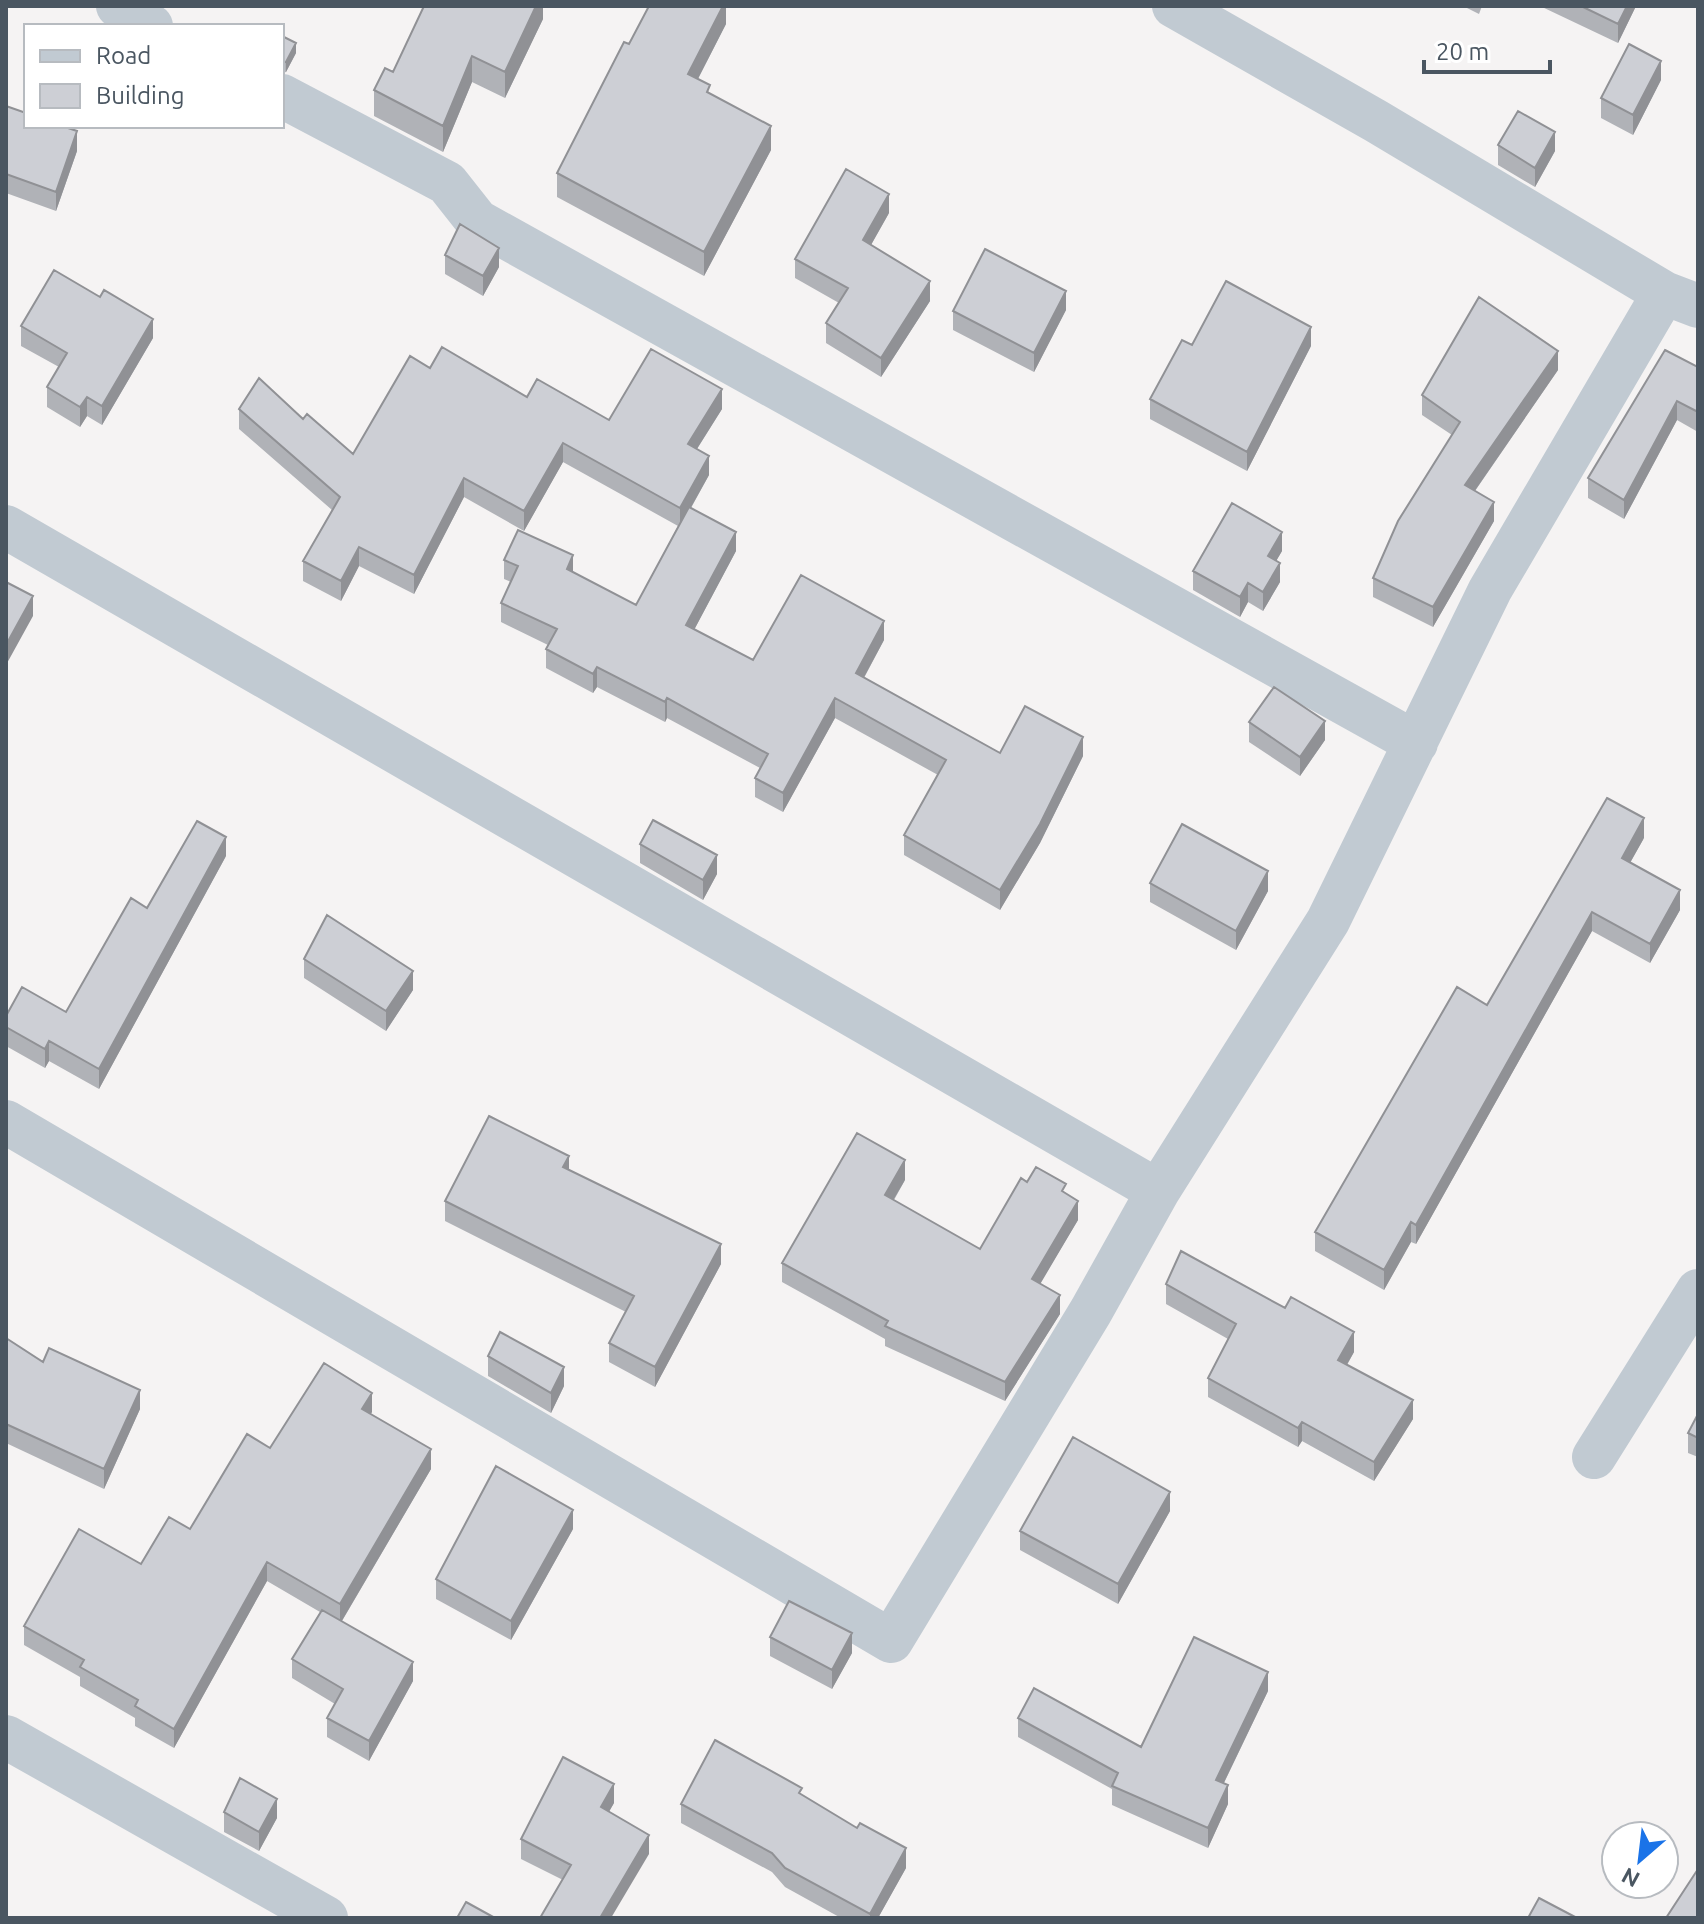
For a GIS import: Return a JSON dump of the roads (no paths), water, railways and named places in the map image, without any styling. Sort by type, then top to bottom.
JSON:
[{"type":"street","points":[[118,6],[148,24]]},
{"type":"street","points":[[6,1122],[891,1641],[1091,1311],[1158,1191],[1328,921],[1490,590],[1681,300],[1174,6]]},
{"type":"street","points":[[284,97],[447,183],[477,221],[1416,743]]},
{"type":"street","points":[[6,527],[1158,1191]]},
{"type":"street","points":[[1594,1457],[1698,1291]]},
{"type":"street","points":[[6,1737],[326,1918]]}]
